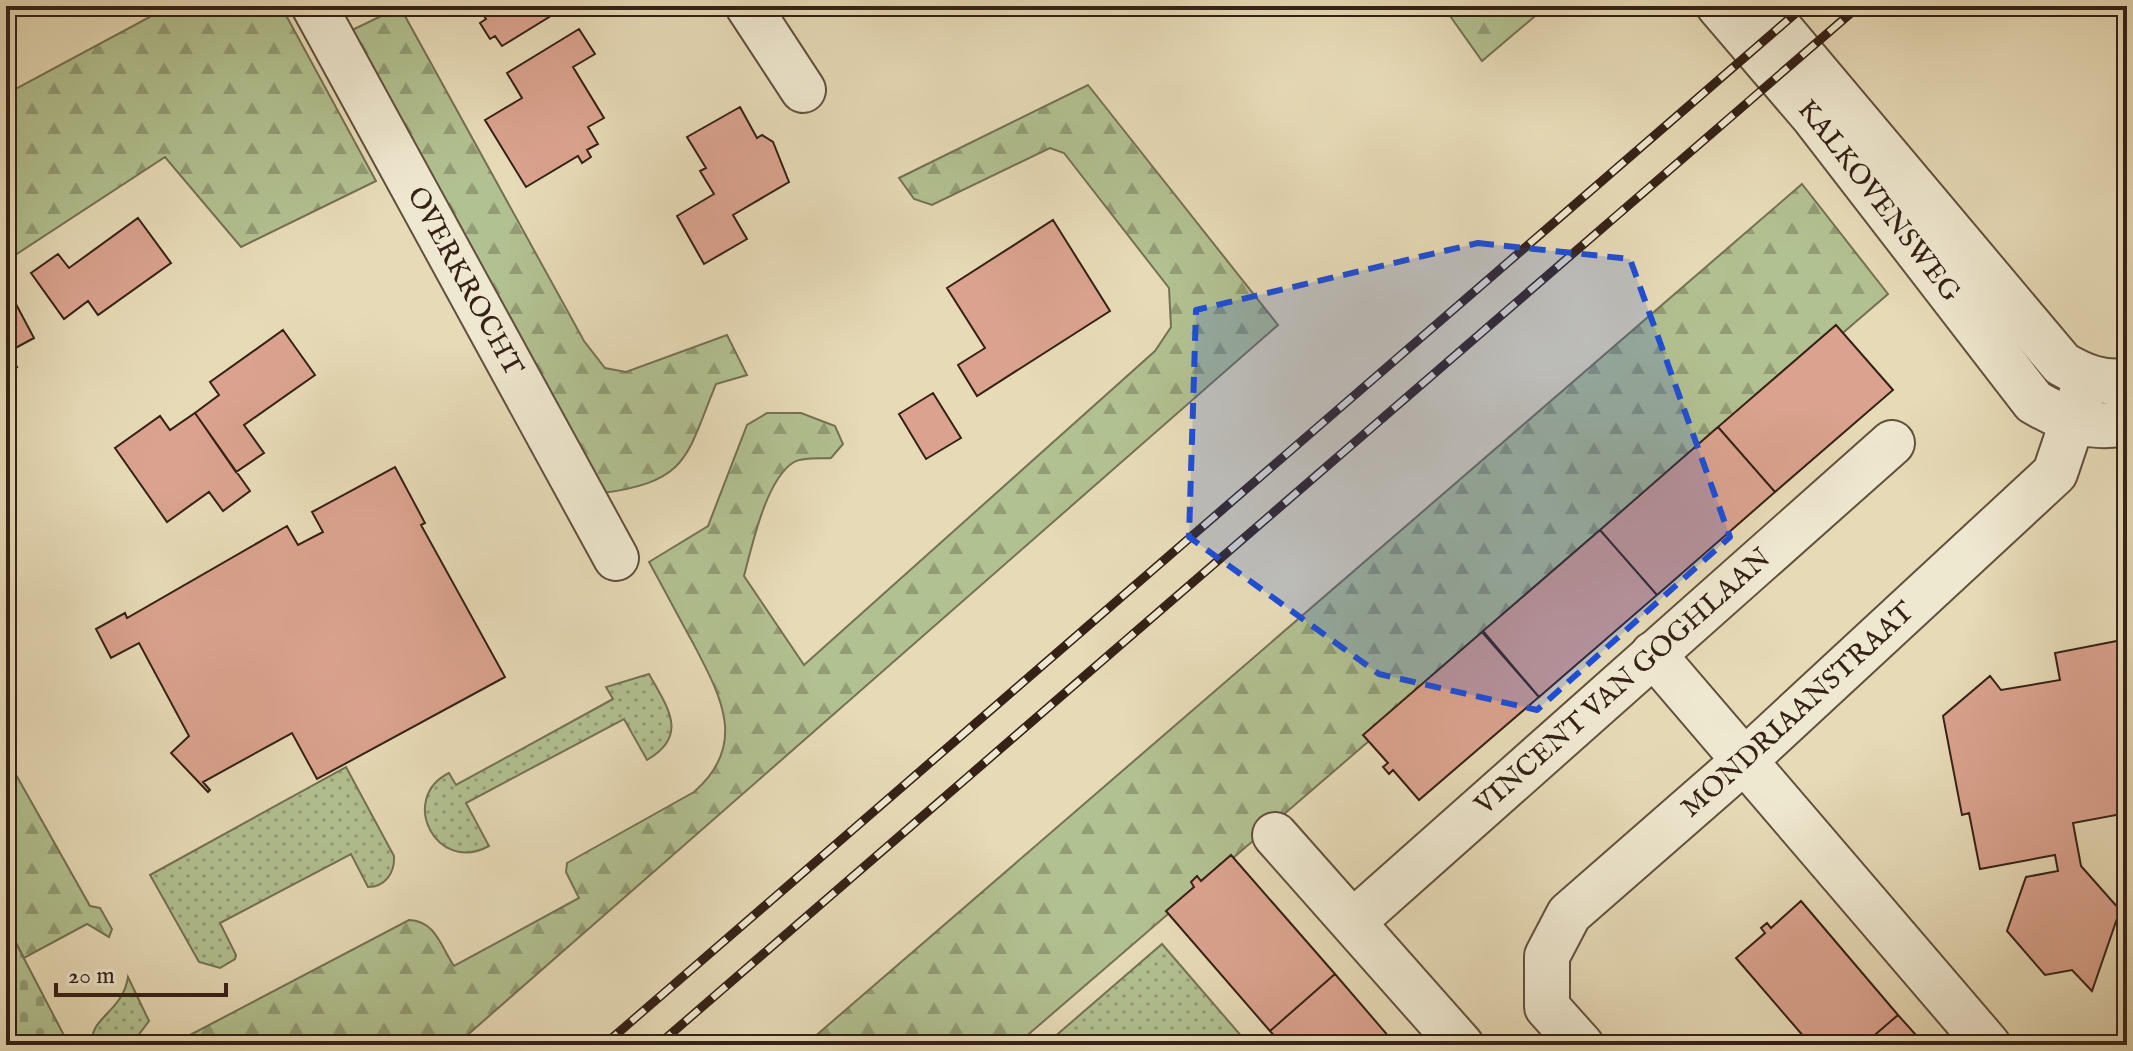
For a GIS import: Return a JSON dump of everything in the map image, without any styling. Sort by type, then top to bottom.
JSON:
[{"type":"street","name":"OVERKROCHT","points":[[314,6],[616,558]]},
{"type":"street","points":[[748,6],[803,90]]},
{"type":"street","name":"KALKOVENSWEG","points":[[1719,6],[1814,117],[2034,402],[2073,422]]},
{"type":"street","name":"KALKOVENSWEG","points":[[1761,6],[2092,374]]},
{"type":"street","name":"MONDRIAANSTRAAT","points":[[1581,1045],[1547,1007],[1547,956],[1569,914],[1743,762],[2055,473],[2092,374]]},
{"type":"street","points":[[2073,422],[2104,427],[2127,423]]},
{"type":"street","name":"VINCENT VAN GOGHLAAN","points":[[1354,921],[1892,443]]},
{"type":"street","points":[[1653,654],[1988,1045]]},
{"type":"street","points":[[1275,835],[1461,1045]]},
{"type":"highlighted area","points":[[1478,243],[1630,259],[1730,537],[1537,710],[1379,674],[1189,537],[1196,310]]},
{"type":"green space","points":[[170,6],[281,6],[376,181],[241,247],[165,157],[6,261],[6,94]]},
{"type":"green space","points":[[1443,6],[1547,6],[1482,61]]},
{"type":"green space","points":[[400,7],[584,341],[605,368],[626,372],[727,335],[747,375],[716,384],[690,447],[669,472],[653,481],[603,493],[350,31]]},
{"type":"green space","points":[[1088,85],[1278,325],[456,1045],[171,1045],[409,920],[418,921],[432,930],[454,966],[579,898],[566,872],[567,863],[694,792],[711,774],[721,756],[725,737],[720,700],[649,562],[708,526],[747,425],[767,413],[801,413],[835,426],[843,444],[831,458],[798,460],[784,471],[768,498],[744,576],[804,665],[1155,351],[1171,327],[1169,288],[1064,153],[1050,148],[932,205],[914,199],[899,178]]},
{"type":"green space","points":[[1802,184],[1888,294],[1016,1045],[805,1045]]},
{"type":"green space","points":[[649,674],[668,709],[671,731],[668,741],[647,760],[624,719],[466,803],[489,846],[470,852],[453,850],[440,842],[430,830],[425,815],[426,799],[434,785],[449,773],[456,785],[613,699],[606,687]]},
{"type":"green space","points":[[6,757],[90,906],[100,908],[112,929],[109,937],[87,924],[24,958],[6,924]]},
{"type":"green space","points":[[346,767],[394,856],[388,878],[379,885],[368,887],[351,854],[220,923],[236,955],[235,959],[220,968],[199,962],[150,875]]},
{"type":"green space","points":[[6,924],[69,1045],[6,1045]]},
{"type":"green space","points":[[1162,944],[1249,1045],[1045,1045]]},
{"type":"green space","points":[[128,977],[149,1021],[131,1045],[97,1045],[92,1039],[94,1031],[121,997]]},
{"type":"building","points":[[478,6],[567,6],[502,46],[495,36],[490,39],[480,23],[486,19]]},
{"type":"building","points":[[579,29],[595,54],[573,67],[604,118],[588,127],[598,144],[587,150],[591,157],[582,163],[578,156],[526,187],[485,120],[522,98],[507,73]]},
{"type":"building","points":[[740,107],[757,138],[762,135],[773,142],[789,182],[733,215],[747,239],[704,264],[677,216],[714,194],[700,171],[706,168],[687,137]]},
{"type":"building","points":[[138,218],[171,263],[98,315],[88,301],[64,319],[31,273],[58,254],[69,268]]},
{"type":"building","points":[[1053,220],[1110,311],[977,396],[958,365],[985,348],[947,288]]},
{"type":"building","points":[[8,289],[34,338],[8,352],[17,367],[6,373]]},
{"type":"building","points":[[1836,325],[1893,390],[1775,492],[1718,427]]},
{"type":"building","points":[[283,330],[315,375],[244,425],[264,453],[236,472],[195,413],[219,395],[210,382]]},
{"type":"building","points":[[933,393],[961,438],[926,459],[899,414]]},
{"type":"building","points":[[195,413],[250,491],[223,511],[209,492],[167,522],[115,448],[160,416],[170,430]]},
{"type":"building","points":[[1718,427],[1775,492],[1657,595],[1600,530]]},
{"type":"building","points":[[395,467],[425,523],[421,525],[505,677],[317,779],[292,733],[203,782],[210,790],[208,792],[171,753],[189,736],[139,643],[111,658],[96,629],[125,613],[127,618],[287,526],[298,545],[323,532],[312,512]]},
{"type":"building","points":[[1600,530],[1657,595],[1539,697],[1483,631]]},
{"type":"building","points":[[1482,632],[1539,697],[1419,800],[1393,770],[1389,774],[1383,767],[1388,763],[1363,735]]},
{"type":"building","points":[[2127,639],[2127,813],[2073,823],[2081,866],[2120,910],[2092,991],[2072,970],[2045,975],[2007,931],[2026,877],[2058,871],[2055,855],[1980,869],[1969,813],[1962,815],[1943,716],[1990,676],[2001,690],[2060,680],[2055,653]]},
{"type":"building","points":[[1231,855],[1335,974],[1270,1031],[1166,911],[1194,887],[1191,882],[1197,876],[1201,881]]},
{"type":"building","points":[[1801,901],[1898,1015],[1863,1045],[1811,1045],[1736,958],[1765,933],[1761,928],[1767,923],[1771,928]]},
{"type":"building","points":[[1335,974],[1396,1045],[1282,1045],[1270,1031]]},
{"type":"building","points":[[1898,1015],[1925,1045],[1863,1045]]},
{"type":"railway","points":[[604,1045],[1804,6]]},
{"type":"railway","points":[[658,1045],[1859,6]]}]
